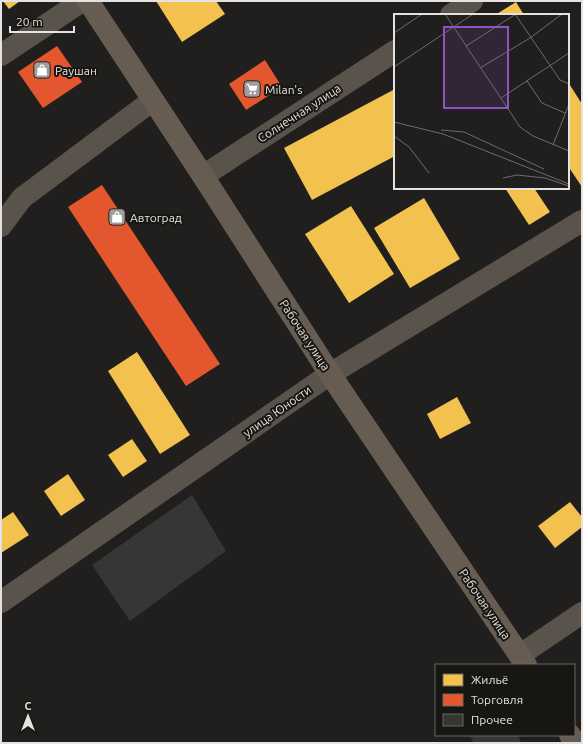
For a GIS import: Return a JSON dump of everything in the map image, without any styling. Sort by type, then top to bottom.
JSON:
[{"type":"main road","name":"Рабочая улица","points":[[88,1],[203,176],[330,374],[523,660]]},
{"type":"street","points":[[1,55],[82,1]]},
{"type":"street","points":[[452,14],[472,1]]},
{"type":"street","name":"Солнечная улица","points":[[203,176],[394,52]]},
{"type":"street","points":[[1,226],[22,198],[153,100]]},
{"type":"street","name":"улица Юности","points":[[1,602],[330,374],[582,222]]},
{"type":"street","points":[[523,660],[582,613]]},
{"type":"building: Жильё","points":[[3,1],[20,1],[9,9]]},
{"type":"building: Жильё","points":[[156,1],[216,1],[225,14],[182,42]]},
{"type":"building: Жильё","points":[[516,2],[523,14],[497,14]]},
{"type":"building: Жильё","points":[[569,84],[582,104],[582,187],[569,168]]},
{"type":"building: Жильё","points":[[394,90],[394,157],[312,200],[284,148]]},
{"type":"building: Жильё","points":[[506,189],[535,189],[550,212],[529,225]]},
{"type":"building: Жильё","points":[[424,198],[460,259],[410,288],[374,228]]},
{"type":"building: Жильё","points":[[351,206],[394,274],[349,303],[305,234]]},
{"type":"building: Жильё","points":[[137,352],[190,435],[160,454],[108,371]]},
{"type":"building: Жильё","points":[[457,397],[471,423],[440,439],[427,414]]},
{"type":"building: Жильё","points":[[132,439],[147,461],[123,477],[108,455]]},
{"type":"building: Жильё","points":[[68,474],[85,500],[61,516],[44,491]]},
{"type":"building: Жильё","points":[[570,502],[582,517],[582,527],[555,548],[538,526]]},
{"type":"building: Жильё","points":[[13,512],[29,535],[1,553],[1,520]]},
{"type":"building: Торговля","points":[[57,46],[82,82],[43,108],[18,72]]},
{"type":"building: Торговля","points":[[265,60],[282,87],[246,110],[229,84]]},
{"type":"building: Торговля","points":[[102,185],[220,364],[186,386],[68,207]]},
{"type":"building: Прочее","points":[[192,495],[226,551],[130,621],[92,565]]},
{"type":"building: Прочее","points":[[470,736],[518,736],[522,743],[474,743]]},
{"type":"place","name":"Раушан","points":[[42,70]]},
{"type":"place","name":"Milan's","points":[[252,89]]},
{"type":"place","name":"Автоград","points":[[117,217]]}]
